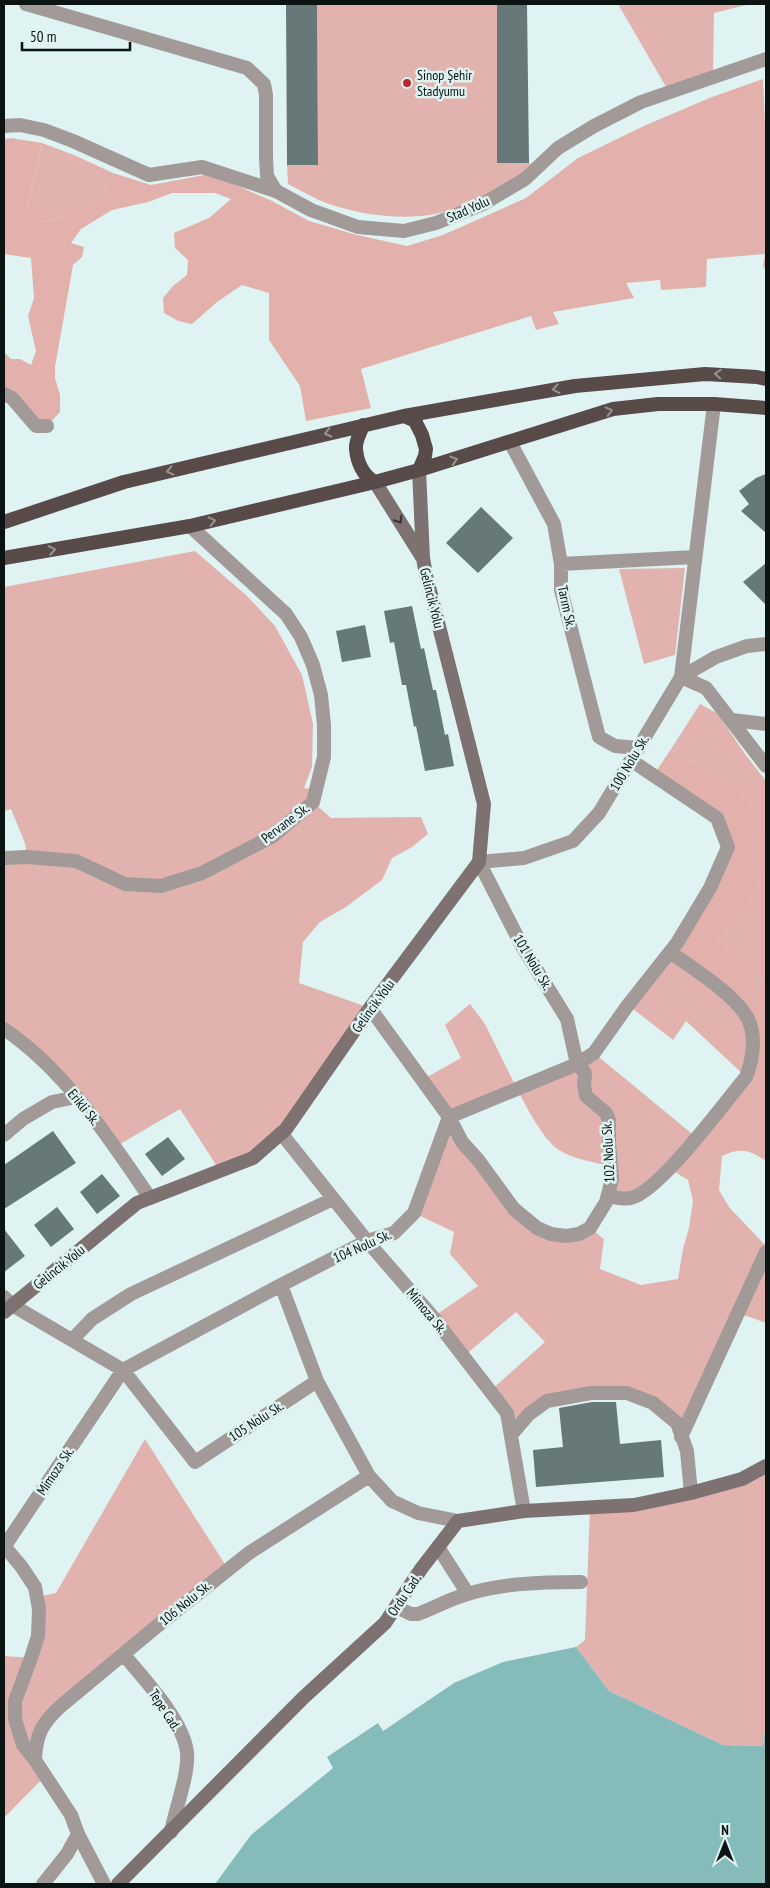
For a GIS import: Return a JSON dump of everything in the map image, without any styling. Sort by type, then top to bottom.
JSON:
[{"type":"highway","points":[[4,522],[124,482],[404,416],[574,386],[705,374],[757,376],[766,379]]},
{"type":"highway","points":[[4,558],[190,526],[375,482],[613,409],[658,404],[714,404],[766,408]]},
{"type":"highway","points":[[404,416],[415,422],[422,435],[426,449],[419,470]]},
{"type":"highway","points":[[363,425],[356,448],[363,473],[367,478],[375,482]]},
{"type":"main road","points":[[419,470],[423,558]]},
{"type":"main road","points":[[375,482],[423,558]]},
{"type":"main road","name":"Gelincik Yolu","points":[[7,1305],[137,1203],[252,1158],[281,1134],[370,1008],[479,862],[484,804],[423,558]]},
{"type":"main road","points":[[458,1522],[524,1512],[634,1505],[691,1493],[742,1479],[766,1466]]},
{"type":"main road","name":"Ordu Cad.","points":[[118,1884],[303,1698],[384,1623],[458,1522]]},
{"type":"street","points":[[26,4],[247,68],[264,84],[266,95],[266,158],[268,176],[276,191]]},
{"type":"street","name":"Stad Yolu","points":[[4,126],[20,125],[44,130],[73,140],[149,175],[202,167],[276,191],[311,210],[358,227],[404,231],[436,223],[483,204],[525,179],[558,148],[594,126],[641,102],[766,59]]},
{"type":"street","points":[[4,394],[12,398],[36,426],[47,426]]},
{"type":"street","points":[[714,404],[681,677],[706,688],[766,766]]},
{"type":"street","name":"Tarım Sk.","points":[[510,442],[554,524],[560,564],[561,590],[599,737],[615,746],[638,748]]},
{"type":"street","name":"Pervane Sk.","points":[[4,858],[27,857],[76,861],[125,884],[161,886],[202,873],[273,836],[313,802],[324,757],[324,724],[321,695],[301,637],[286,614],[190,526]]},
{"type":"street","points":[[560,564],[695,557]]},
{"type":"street","name":"100 Nolu Sk.","points":[[479,862],[524,858],[574,841],[599,812],[632,761],[681,677],[716,657],[747,646],[766,644]]},
{"type":"street","points":[[732,720],[766,724]]},
{"type":"street","points":[[370,1008],[449,1117],[577,1064],[594,1053],[628,1005],[670,952],[710,888],[728,847],[717,818],[632,761]]},
{"type":"street","name":"101 Nolu Sk.","points":[[479,862],[522,946],[567,1019],[577,1064]]},
{"type":"street","points":[[608,1196],[632,1198],[652,1185],[670,1169],[746,1077],[752,1063],[752,1034],[747,1018],[734,1000],[670,952]]},
{"type":"street","name":"Erikli Sk.","points":[[4,1029],[21,1041],[77,1097],[115,1146],[150,1198]]},
{"type":"street","name":"102 Nolu Sk.","points":[[449,1117],[462,1142],[479,1161],[514,1209],[536,1228],[551,1234],[566,1236],[579,1234],[590,1228],[606,1202],[612,1179],[609,1120],[606,1112],[586,1096],[584,1086],[585,1073],[577,1064]]},
{"type":"street","points":[[4,1135],[23,1119],[52,1102],[77,1097]]},
{"type":"street","name":"104 Nolu Sk.","points":[[123,1370],[367,1241],[394,1233],[414,1213],[449,1117]]},
{"type":"street","name":"Mimoza Sk.","points":[[281,1134],[367,1241],[433,1317],[507,1414],[524,1512]]},
{"type":"street","points":[[72,1340],[92,1319],[131,1294],[333,1199]]},
{"type":"street","points":[[681,1436],[766,1252]]},
{"type":"street","points":[[281,1285],[317,1381],[369,1476],[392,1501],[418,1513],[458,1522]]},
{"type":"street","points":[[7,1305],[123,1370]]},
{"type":"street","name":"Mimoza Sk.","points":[[4,1547],[123,1370]]},
{"type":"street","name":"105 Nolu Sk.","points":[[123,1370],[195,1462],[317,1381]]},
{"type":"street","points":[[511,1435],[529,1414],[547,1401],[591,1392],[627,1392],[653,1403],[676,1424],[687,1451],[691,1493]]},
{"type":"street","name":"106 Nolu Sk.","points":[[35,1760],[35,1745],[39,1732],[48,1717],[249,1553],[369,1476]]},
{"type":"street","points":[[4,1547],[21,1566],[35,1587],[39,1609],[38,1636],[14,1701],[14,1719],[23,1745],[71,1815],[78,1834],[104,1884]]},
{"type":"street","points":[[438,1547],[468,1594]]},
{"type":"street","points":[[396,1607],[411,1614],[418,1614],[468,1594],[511,1586],[549,1582],[581,1582]]},
{"type":"street","name":"Tepe Cad.","points":[[124,1655],[161,1699],[179,1728],[187,1753],[184,1783],[171,1832]]},
{"type":"street","points":[[43,1884],[67,1854],[78,1834]]},
{"type":"shaded area","name":"Sinop Şehir Stadyumu","points":[[317,4],[497,4],[497,163],[530,163],[529,172],[484,197],[459,207],[435,214],[407,217],[376,215],[346,209],[319,200],[288,184],[287,165],[318,164]]},
{"type":"shaded area","points":[[618,4],[750,4],[714,13],[713,72],[669,92]]},
{"type":"shaded area","points":[[763,79],[766,147],[766,270],[763,266],[765,254],[707,259],[706,287],[661,290],[660,280],[626,283],[634,298],[553,312],[559,324],[536,330],[531,316],[361,369],[371,408],[306,421],[300,386],[269,340],[269,293],[242,285],[217,302],[192,324],[178,321],[164,313],[163,298],[173,286],[187,275],[188,260],[175,248],[174,233],[209,218],[231,199],[215,193],[172,193],[148,202],[112,210],[81,229],[71,243],[84,247],[82,257],[73,265],[55,367],[55,378],[60,395],[60,412],[47,426],[4,394],[4,352],[11,359],[20,359],[31,365],[36,351],[28,316],[34,298],[31,258],[4,254],[4,139],[11,138],[42,143],[27,209],[32,222],[56,219],[81,210],[101,194],[113,173],[151,185],[210,174],[272,201],[309,221],[357,235],[407,246],[443,235],[526,198],[578,158],[646,125],[712,97]]},
{"type":"shaded area","points":[[42,143],[113,173],[101,194],[81,210],[56,219],[32,222],[27,210]]},
{"type":"shaded area","points":[[195,551],[246,595],[275,626],[302,675],[313,724],[312,767],[304,788],[316,790],[313,802],[331,818],[421,817],[428,834],[412,847],[392,858],[382,880],[346,907],[320,922],[303,942],[299,983],[370,1008],[286,1129],[253,1158],[220,1171],[180,1109],[115,1147],[77,1097],[4,1029],[4,858],[27,856],[25,843],[11,809],[4,811],[4,587]]},
{"type":"shaded area","points":[[685,568],[675,655],[644,664],[619,569]]},
{"type":"shaded area","points":[[700,704],[717,713],[766,781],[766,988],[718,941],[730,927],[730,784],[671,749]]},
{"type":"shaded area","points":[[671,749],[730,784],[754,812],[766,834],[766,858],[754,888],[730,927],[718,941],[766,988],[766,1161],[755,1154],[745,1151],[734,1151],[722,1156],[696,1137],[746,1077],[747,1018],[670,952],[728,847],[717,818],[653,776]]},
{"type":"shaded area","points":[[670,952],[747,1018],[746,1077],[686,1021],[673,1040],[628,1005]]},
{"type":"shaded area","points":[[470,1004],[485,1024],[517,1089],[449,1117],[422,1080],[461,1058],[445,1025]]},
{"type":"shaded area","points":[[594,1053],[722,1156],[719,1190],[729,1207],[766,1246],[766,1323],[738,1313],[681,1437],[676,1423],[627,1393],[547,1401],[511,1435],[490,1391],[545,1342],[516,1312],[463,1357],[433,1317],[478,1286],[450,1254],[454,1232],[414,1213],[449,1117],[492,1180],[551,1234],[590,1228],[604,1239],[600,1269],[641,1285],[678,1279],[693,1201],[688,1180],[670,1169],[632,1198],[608,1196],[612,1166],[571,1156],[559,1150],[547,1139],[535,1122],[517,1089]]},
{"type":"shaded area","points":[[145,1439],[228,1569],[62,1705],[35,1745],[45,1776],[4,1818],[4,1656],[31,1658],[37,1597],[56,1593]]},
{"type":"shaded area","points":[[766,1466],[766,1722],[763,1746],[723,1745],[609,1691],[576,1647],[585,1640],[590,1508],[634,1505]]},
{"type":"water","points":[[576,1647],[609,1691],[723,1745],[763,1746],[766,1722],[766,1884],[215,1884],[251,1835],[333,1768],[327,1757],[378,1723],[383,1731],[454,1683],[503,1662]]},
{"type":"building","points":[[286,4],[317,4],[318,165],[287,165]]},
{"type":"building","points":[[497,4],[527,4],[529,163],[497,163]]},
{"type":"building","points":[[766,474],[766,533],[741,511],[749,504],[739,491],[756,478]]},
{"type":"building","points":[[481,507],[513,538],[478,573],[446,543]]},
{"type":"building","points":[[766,563],[766,605],[743,582]]},
{"type":"building","points":[[412,606],[421,649],[424,648],[433,690],[436,690],[445,735],[448,734],[454,766],[425,771],[406,685],[402,685],[394,642],[390,643],[384,611]]},
{"type":"building","points":[[365,625],[371,657],[342,662],[336,631]]},
{"type":"building","points":[[53,1131],[76,1163],[4,1209],[4,1165]]},
{"type":"building","points":[[168,1137],[185,1159],[162,1176],[145,1154]]},
{"type":"building","points":[[102,1174],[120,1196],[97,1214],[80,1192]]},
{"type":"building","points":[[57,1207],[74,1229],[51,1247],[34,1225]]},
{"type":"building","points":[[4,1229],[25,1256],[4,1272]]},
{"type":"building","points":[[592,1402],[616,1402],[620,1444],[661,1440],[664,1477],[536,1487],[533,1450],[563,1447],[559,1408]]},
{"type":"place","name":"Sinop Şehir Stadyumu","points":[[407,83]]}]
